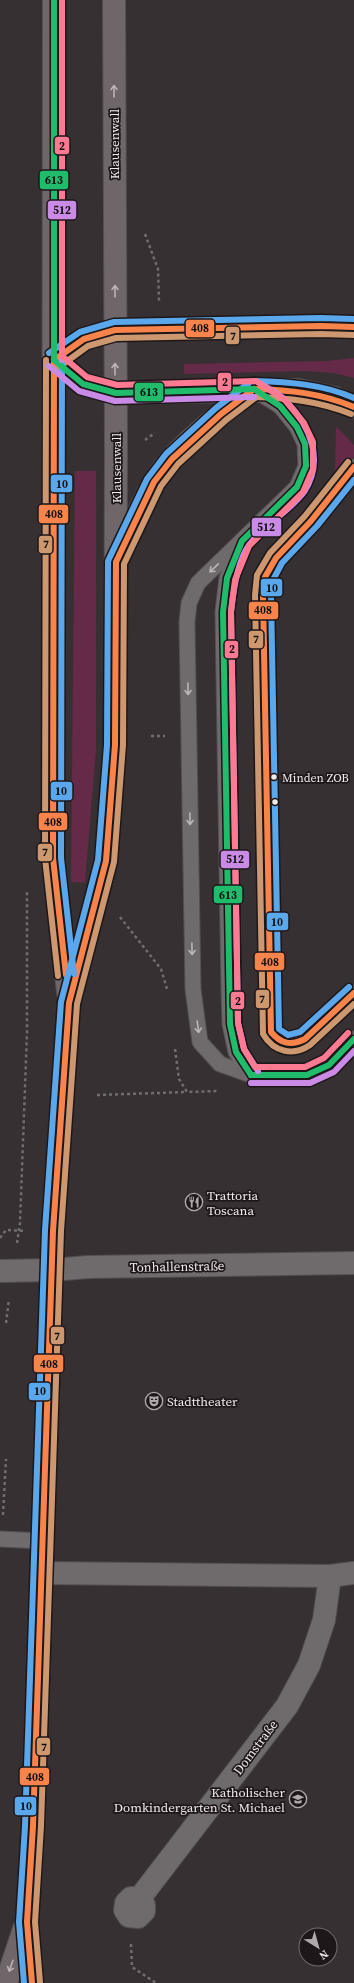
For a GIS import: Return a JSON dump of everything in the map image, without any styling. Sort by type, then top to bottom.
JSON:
[{"type":"main road","name":"Klausenwall","points":[[32,1983],[27,1922],[32,1840],[52,1270],[69,1003],[53,858],[54,0]]},
{"type":"main road","name":"Klausenwall","points":[[69,1003],[106,861],[112,803],[115,746],[116,393],[114,0]]},
{"type":"main road","name":"Klausenwall","points":[[6,1983],[27,1922]]},
{"type":"street","points":[[354,327],[321,326],[115,330],[84,339],[54,360],[83,384],[116,393],[254,389],[298,390],[335,398],[354,407]]},
{"type":"street","points":[[116,562],[154,482],[172,459],[222,414],[254,389]]},
{"type":"street","name":"Tonhallenstraße","points":[[0,1272],[88,1267],[354,1263]]},
{"type":"street","points":[[42,1573],[330,1576],[354,1573]]},
{"type":"street","name":"Domstraße","points":[[134,1907],[287,1706],[309,1665],[324,1620],[330,1576]]},
{"type":"lane","points":[[254,389],[280,406],[297,427],[305,444],[306,466],[297,487],[198,583],[189,603],[192,973],[200,1042],[220,1064],[251,1075],[307,1075],[329,1066],[354,1039]]},
{"type":"lane","points":[[354,467],[311,520],[276,558],[265,577],[264,583],[264,667],[271,1032],[282,1043],[297,1044],[305,1039],[354,993]]},
{"type":"lane","points":[[242,541],[227,578],[223,612],[228,991],[230,1024],[236,1052],[251,1075]]},
{"type":"lane","points":[[62,945],[82,956]]},
{"type":"lane","points":[[0,1539],[43,1542]]},
{"type":"path","points":[[145,231],[145,239],[158,269],[159,329]]},
{"type":"path","points":[[142,442],[161,429]]},
{"type":"path","points":[[97,1095],[187,1092]]},
{"type":"path","points":[[2,1517],[6,1459]]},
{"type":"path","points":[[134,1907],[132,1967],[156,1983]]},
{"type":"shaded area","points":[[354,358],[354,378],[334,373],[305,371],[184,374],[184,364],[326,361]]},
{"type":"shaded area","points":[[336,426],[354,445],[354,457],[335,474]]},
{"type":"shaded area","points":[[75,471],[96,471],[96,750],[85,883],[71,882]]},
{"type":"transit line","name":"613","points":[[54,0],[54,360]]},
{"type":"transit line","name":"512","points":[[62,0],[62,360]]},
{"type":"transit line","name":"2","points":[[62,0],[62,356],[87,377],[117,385],[256,381],[285,400],[304,423],[313,442],[313,469],[303,492],[249,546],[235,580],[231,612],[238,1023],[244,1049],[255,1067],[305,1067],[324,1058],[348,1033]]},
{"type":"transit line","name":"10","points":[[49,353],[80,332],[114,322],[321,318],[354,319]]},
{"type":"transit line","name":"408","points":[[54,360],[84,339],[115,330],[321,326],[354,327]]},
{"type":"transit line","name":"7","points":[[59,367],[88,346],[116,338],[321,334],[354,335]]},
{"type":"transit line","name":"7","points":[[46,360],[45,858],[58,976]]},
{"type":"transit line","name":"408","points":[[54,360],[53,858],[66,975]]},
{"type":"transit line","name":"613","points":[[54,360],[83,384],[116,393],[254,389]]},
{"type":"transit line","name":"10","points":[[62,360],[61,858],[74,974]]},
{"type":"transit line","name":"512","points":[[49,366],[79,391],[115,401],[254,397]]},
{"type":"transit line","name":"10","points":[[254,381],[293,383],[318,387],[342,393],[354,398]]},
{"type":"transit line","name":"512","points":[[258,382],[280,396],[295,411],[308,432],[314,456],[310,480],[304,492],[291,506],[255,538],[245,552],[236,577],[231,612],[238,1023],[244,1049],[258,1071]]},
{"type":"transit line","name":"10","points":[[24,1983],[19,1922],[25,1826],[45,1230],[61,1002],[98,860],[107,745],[108,561],[147,479],[166,454],[216,408],[249,383]]},
{"type":"transit line","name":"408","points":[[254,389],[280,390],[317,395],[354,407]]},
{"type":"transit line","name":"408","points":[[32,1983],[27,1922],[33,1826],[53,1231],[69,1003],[106,861],[115,745],[116,562],[154,482],[172,459],[221,414],[254,389]]},
{"type":"transit line","name":"613","points":[[251,1075],[236,1052],[230,1024],[223,612],[227,578],[242,541],[297,487],[306,466],[305,444],[297,427],[280,406],[254,389]]},
{"type":"transit line","name":"7","points":[[40,1982],[35,1922],[41,1826],[61,1231],[77,1004],[114,862],[123,745],[124,564],[161,486],[178,464],[226,420],[259,395]]},
{"type":"transit line","name":"7","points":[[254,397],[279,398],[315,403],[351,414]]},
{"type":"transit line","name":"7","points":[[348,462],[305,516],[270,553],[257,575],[255,595],[263,1034],[278,1049],[285,1051],[297,1051],[310,1045],[354,1004]]},
{"type":"transit line","name":"408","points":[[354,467],[311,521],[276,558],[265,577],[263,595],[271,1032],[286,1043],[295,1043],[305,1039],[354,993]]},
{"type":"transit line","name":"10","points":[[349,987],[300,1032],[288,1035],[279,1029],[271,595],[273,580],[282,563],[317,526],[354,480]]},
{"type":"transit line","name":"613","points":[[251,1075],[307,1075],[329,1065],[354,1039]]},
{"type":"transit line","name":"512","points":[[251,1083],[310,1083],[334,1072],[354,1051]]},
{"type":"place","name":"Minden ZOB","points":[[274,777]]},
{"type":"place","name":"Trattoria Toscana","points":[[194,1202]]},
{"type":"place","name":"Stadttheater","points":[[154,1401]]},
{"type":"place","name":"Katholischer Domkindergarten St. Michael","points":[[298,1799]]}]
